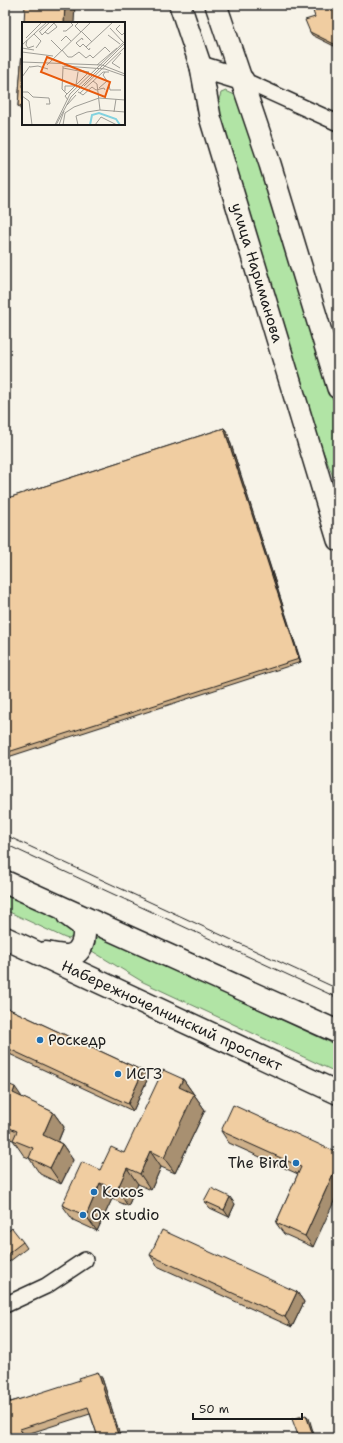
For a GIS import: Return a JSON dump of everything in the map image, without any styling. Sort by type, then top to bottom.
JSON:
[{"type":"main road","name":"улица Нариманова","points":[[180,5],[201,67],[212,124],[338,540]]},
{"type":"main road","points":[[216,5],[243,80],[338,388]]},
{"type":"main road","points":[[201,67],[243,80]]},
{"type":"main road","points":[[5,882],[338,1032]]},
{"type":"main road","points":[[36,952],[68,956],[80,950],[85,937],[83,926],[57,906]]},
{"type":"main road","name":"Набережночелнинский проспект","points":[[5,938],[338,1093]]},
{"type":"street","points":[[243,80],[338,123]]},
{"type":"street","points":[[5,1306],[46,1286],[85,1260]]},
{"type":"green space","points":[[226,91],[237,96],[242,103],[322,367],[338,406],[338,489],[315,431],[217,106],[221,93]]},
{"type":"green space","points":[[5,892],[71,922],[75,927],[73,936],[69,939],[65,938],[5,910]]},
{"type":"green space","points":[[94,933],[338,1046],[338,1073],[143,982],[87,948]]},
{"type":"building","points":[[25,5],[65,5],[64,22],[24,22]]},
{"type":"building","points":[[311,5],[338,5],[338,46],[310,32],[305,20],[315,17]]},
{"type":"building","points":[[22,52],[22,107],[18,106]]},
{"type":"building","points":[[224,428],[299,659],[5,753],[5,499]]},
{"type":"building","points":[[5,1007],[143,1071],[128,1104],[5,1047]]},
{"type":"building","points":[[163,1070],[183,1079],[179,1087],[194,1094],[164,1158],[150,1151],[140,1174],[127,1168],[117,1190],[100,1183],[86,1216],[62,1205],[82,1162],[100,1170],[111,1147],[124,1153]]},
{"type":"building","points":[[5,1083],[15,1087],[13,1093],[53,1112],[43,1135],[62,1144],[50,1168],[29,1158],[33,1148],[13,1140],[17,1131],[5,1126]]},
{"type":"building","points":[[233,1105],[338,1153],[338,1163],[305,1236],[276,1223],[301,1167],[221,1131]]},
{"type":"building","points":[[211,1188],[230,1197],[224,1210],[204,1201]]},
{"type":"building","points":[[12,1228],[23,1242],[5,1256],[5,1234]]},
{"type":"building","points":[[162,1230],[297,1292],[285,1317],[150,1255]]},
{"type":"building","points":[[98,1372],[119,1438],[85,1438],[97,1434],[88,1407],[20,1429],[21,1433],[5,1438],[5,1393],[8,1403],[80,1380],[79,1378]]},
{"type":"building","points":[[306,1415],[314,1438],[299,1438],[292,1419]]},
{"type":"tram line","points":[[5,835],[338,989]]},
{"type":"tram line","points":[[5,844],[338,998]]},
{"type":"place","name":"Роскедр","points":[[40,1040]]},
{"type":"place","name":"ИСГЗ","points":[[118,1074]]},
{"type":"place","name":"The Bird","points":[[296,1163]]},
{"type":"place","name":"Кокоs","points":[[94,1192]]},
{"type":"place","name":"Ox studio","points":[[83,1215]]}]
